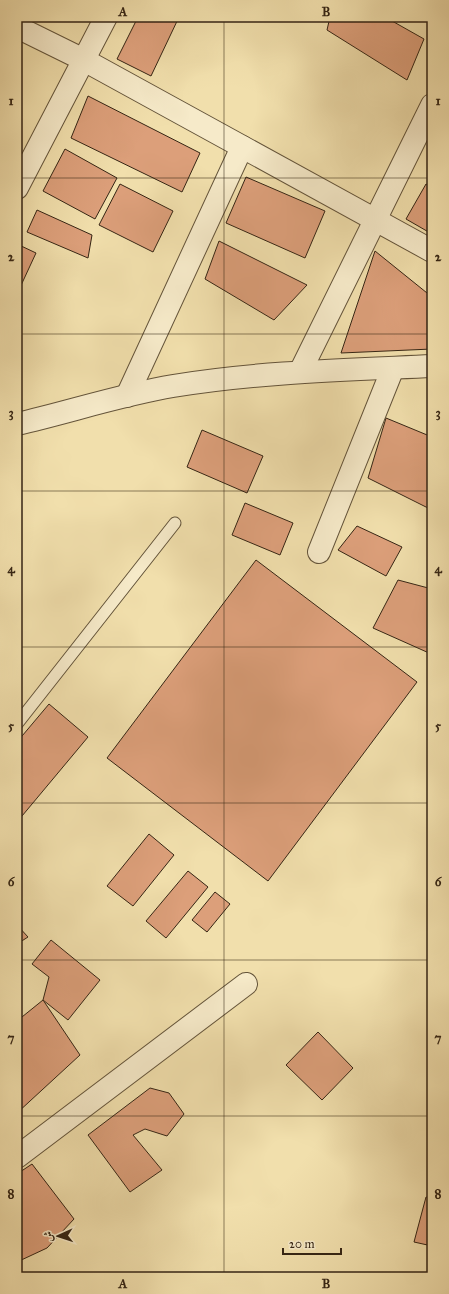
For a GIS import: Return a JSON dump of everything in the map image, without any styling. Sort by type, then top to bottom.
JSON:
[{"type":"street","points":[[17,188],[106,17]]},
{"type":"street","points":[[17,27],[84,60],[376,222],[432,251]]},
{"type":"street","points":[[300,372],[376,222],[432,105]]},
{"type":"street","points":[[127,396],[242,147]]},
{"type":"street","points":[[17,424],[172,386],[300,372],[432,366]]},
{"type":"street","points":[[319,552],[393,368]]},
{"type":"street","points":[[17,1157],[246,984]]},
{"type":"lane","points":[[17,724],[175,523]]},
{"type":"building","points":[[138,17],[179,17],[151,76],[117,59]]},
{"type":"building","points":[[330,17],[385,17],[424,39],[407,80],[327,30]]},
{"type":"building","points":[[88,96],[200,153],[182,192],[71,138]]},
{"type":"building","points":[[65,149],[117,178],[95,219],[43,191]]},
{"type":"building","points":[[246,177],[325,211],[305,258],[226,223]]},
{"type":"building","points":[[120,184],[173,211],[153,252],[99,225]]},
{"type":"building","points":[[426,184],[432,187],[432,234],[406,219]]},
{"type":"building","points":[[37,210],[92,235],[88,258],[27,232]]},
{"type":"building","points":[[219,241],[307,285],[274,320],[205,279]]},
{"type":"building","points":[[17,244],[36,253],[17,294]]},
{"type":"building","points":[[375,251],[432,297],[432,349],[341,353]]},
{"type":"building","points":[[386,418],[432,437],[432,510],[368,478]]},
{"type":"building","points":[[202,430],[263,456],[247,493],[187,467]]},
{"type":"building","points":[[245,503],[293,523],[280,555],[232,535]]},
{"type":"building","points":[[357,526],[402,547],[386,576],[338,550]]},
{"type":"building","points":[[256,560],[417,682],[268,881],[107,758]]},
{"type":"building","points":[[398,580],[432,589],[432,645],[429,653],[373,628]]},
{"type":"building","points":[[49,704],[88,737],[17,822],[17,742]]},
{"type":"building","points":[[149,834],[174,855],[133,906],[107,886]]},
{"type":"building","points":[[188,871],[208,887],[166,938],[146,921]]},
{"type":"building","points":[[215,892],[230,904],[207,932],[192,920]]},
{"type":"building","points":[[17,925],[28,937],[17,944]]},
{"type":"building","points":[[51,940],[100,980],[68,1020],[43,1000],[49,977],[32,964]]},
{"type":"building","points":[[43,1000],[80,1055],[17,1113],[17,1021]]},
{"type":"building","points":[[318,1032],[353,1068],[322,1100],[286,1065]]},
{"type":"building","points":[[150,1088],[169,1093],[184,1114],[167,1136],[145,1129],[133,1135],[162,1170],[130,1192],[88,1135]]},
{"type":"building","points":[[32,1164],[74,1219],[47,1248],[17,1262],[17,1174]]},
{"type":"building","points":[[426,1197],[432,1198],[432,1246],[414,1242]]}]
